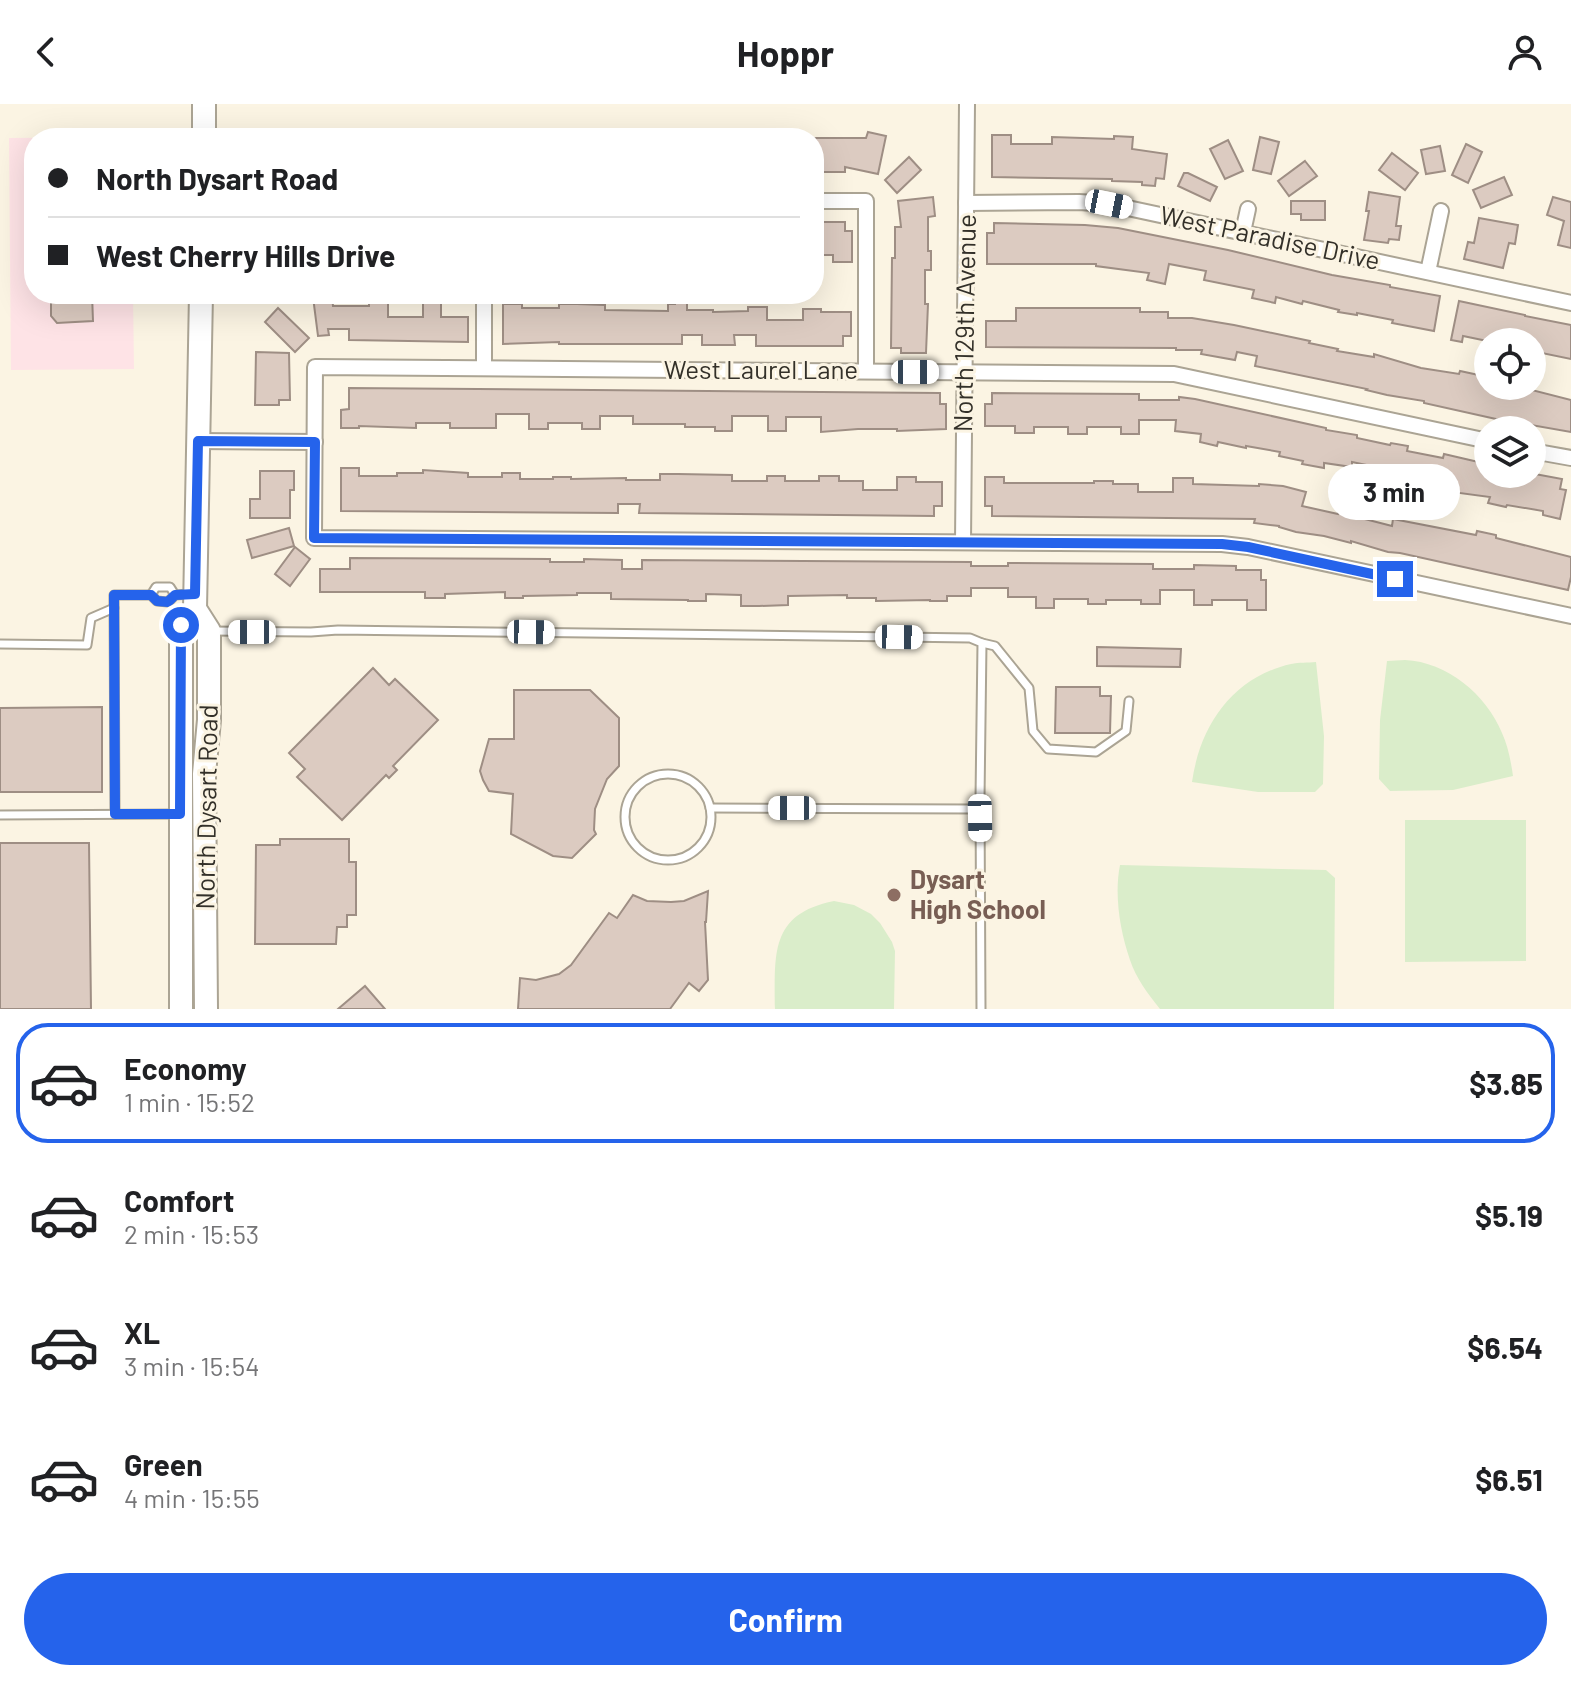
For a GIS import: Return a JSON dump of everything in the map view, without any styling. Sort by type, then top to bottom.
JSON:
[{"type":"main road","points":[[204,104],[204,128]]},
{"type":"main road","name":"North Dysart Road","points":[[181,1009],[181,625],[188,599],[198,441],[201,304]]},
{"type":"main road","points":[[180,701],[192,683],[192,655],[209,631],[188,599]]},
{"type":"main road","name":"North Dysart Road","points":[[206,1009],[204,774],[209,720],[209,631]]},
{"type":"street","name":"North 129th Avenue","points":[[963,542],[967,104]]},
{"type":"street","points":[[824,201],[866,201],[866,371]]},
{"type":"street","name":"West Paradise Drive","points":[[966,203],[1109,204],[1571,303]]},
{"type":"street","points":[[1243,232],[1248,209]]},
{"type":"street","points":[[1428,272],[1441,211]]},
{"type":"street","points":[[484,304],[484,368]]},
{"type":"street","name":"West Laurel Lane","points":[[315,442],[315,367],[1174,374],[1474,438]]},
{"type":"street","points":[[198,441],[315,442],[314,538],[1222,544],[1264,550],[1571,616]]},
{"type":"street","points":[[1546,454],[1571,458]]},
{"type":"lane","points":[[115,814],[114,595],[151,595],[157,601],[168,602],[188,599]]},
{"type":"lane","points":[[0,644],[87,645],[91,618],[114,608]]},
{"type":"lane","points":[[209,631],[970,638],[995,646],[1029,688],[1033,731],[1048,749],[1096,752],[1126,731],[1129,701]]},
{"type":"lane","points":[[981,1009],[982,643]]},
{"type":"lane","points":[[663,775],[674,775],[693,782],[707,798],[710,808],[708,833],[701,844],[691,853],[667,860],[643,852],[628,832],[625,819],[631,794],[651,778],[663,775]]},
{"type":"lane","points":[[710,808],[972,809],[980,799]]},
{"type":"lane","points":[[0,815],[180,814]]},
{"type":"shaded area","points":[[9,138],[24,138],[24,304],[133,304],[134,369],[11,370]]},
{"type":"green space","points":[[1405,660],[1436,667],[1475,693],[1486,705],[1502,733],[1513,776],[1453,790],[1390,791],[1379,779],[1380,720],[1387,661]]},
{"type":"green space","points":[[1316,662],[1324,736],[1323,784],[1315,792],[1258,792],[1192,782],[1203,741],[1223,706],[1236,692],[1270,670],[1294,663]]},
{"type":"green space","points":[[1405,820],[1526,820],[1526,961],[1405,962]]},
{"type":"green space","points":[[1120,865],[1326,870],[1335,878],[1334,1009],[1160,1009],[1139,979],[1126,949],[1118,901]]},
{"type":"green space","points":[[834,901],[854,905],[871,914],[892,942],[895,951],[894,1009],[775,1009],[777,955],[787,927],[797,916],[813,907]]},
{"type":"building","points":[[868,132],[886,136],[878,174],[845,167],[845,172],[824,172],[824,138],[866,138]]},
{"type":"building","points":[[992,135],[1011,135],[1011,144],[1052,144],[1052,137],[1133,137],[1132,149],[1167,154],[1164,179],[1156,178],[1155,186],[1112,179],[992,177]]},
{"type":"building","points":[[1260,137],[1279,142],[1271,174],[1253,170]]},
{"type":"building","points":[[1228,140],[1243,171],[1225,179],[1210,149]]},
{"type":"building","points":[[1466,144],[1482,152],[1468,183],[1452,175]]},
{"type":"building","points":[[1440,146],[1445,171],[1426,174],[1421,150]]},
{"type":"building","points":[[1392,153],[1418,173],[1405,190],[1379,170]]},
{"type":"building","points":[[909,157],[921,170],[897,193],[885,180]]},
{"type":"building","points":[[1305,161],[1317,176],[1289,196],[1278,181]]},
{"type":"building","points":[[1184,173],[1217,187],[1210,201],[1178,186]]},
{"type":"building","points":[[1504,177],[1512,195],[1481,208],[1473,190]]},
{"type":"building","points":[[1369,192],[1400,197],[1396,226],[1401,226],[1399,240],[1389,239],[1388,243],[1364,240]]},
{"type":"building","points":[[933,197],[935,216],[928,217],[931,270],[925,270],[925,304],[928,304],[926,353],[901,353],[901,348],[891,348],[892,258],[895,258],[895,227],[901,227],[898,201]]},
{"type":"building","points":[[1553,197],[1571,202],[1571,248],[1558,245],[1564,221],[1547,215]]},
{"type":"building","points":[[1291,201],[1325,201],[1325,220],[1301,220],[1301,214],[1291,214]]},
{"type":"building","points":[[1479,218],[1518,225],[1515,244],[1509,243],[1503,268],[1464,259],[1468,242],[1474,243]]},
{"type":"building","points":[[824,222],[845,222],[845,231],[852,231],[852,262],[833,262],[833,255],[824,255]]},
{"type":"building","points":[[994,223],[1118,228],[1440,296],[1434,331],[1392,323],[1393,320],[1338,312],[1303,301],[1302,304],[1276,297],[1275,303],[1252,298],[1254,290],[1204,280],[1206,271],[1169,264],[1165,284],[1147,280],[1149,273],[1096,264],[987,264],[987,233],[994,233]]},
{"type":"building","points":[[1459,301],[1571,325],[1571,359],[1546,354],[1546,328],[1474,328],[1474,338],[1463,336],[1462,342],[1451,340]]},
{"type":"building","points":[[51,304],[92,304],[93,321],[57,323],[51,316]]},
{"type":"building","points":[[314,304],[388,304],[388,317],[423,317],[423,304],[441,304],[441,317],[468,317],[468,342],[349,340],[349,329],[328,329],[329,335],[318,336]]},
{"type":"building","points":[[503,304],[522,304],[522,308],[559,308],[559,304],[605,305],[605,310],[668,311],[668,304],[687,304],[687,310],[713,312],[767,307],[767,320],[803,320],[803,309],[851,312],[851,336],[843,336],[843,346],[756,346],[756,335],[734,335],[735,345],[702,345],[702,335],[682,335],[682,344],[503,344]]},
{"type":"building","points":[[278,308],[309,338],[295,352],[265,322]]},
{"type":"building","points":[[1016,308],[1140,308],[1140,312],[1168,312],[1168,318],[1192,318],[1234,325],[1310,341],[1337,351],[1374,357],[1374,354],[1421,368],[1474,374],[1474,400],[1546,400],[1546,394],[1571,400],[1571,432],[1546,428],[1546,416],[1482,416],[1255,366],[1257,356],[1237,352],[1235,360],[1201,354],[1202,350],[1176,348],[986,347],[986,321],[1016,321]]},
{"type":"building","points":[[256,352],[289,353],[290,400],[279,400],[279,405],[255,405]]},
{"type":"building","points":[[349,388],[940,393],[940,404],[946,404],[946,429],[821,432],[821,417],[786,417],[786,431],[768,431],[768,416],[732,416],[732,431],[715,431],[715,427],[685,427],[685,424],[633,424],[633,416],[600,416],[600,429],[582,429],[582,423],[548,423],[548,429],[529,429],[529,414],[496,414],[496,428],[450,428],[450,423],[416,423],[416,428],[341,428],[341,410],[349,409]]},
{"type":"building","points":[[992,393],[1139,394],[1139,400],[1195,399],[1357,435],[1357,438],[1408,446],[1407,451],[1443,458],[1444,454],[1474,461],[1474,488],[1546,488],[1546,476],[1562,479],[1560,489],[1566,490],[1560,519],[1543,515],[1543,511],[1488,503],[1490,497],[1437,490],[1439,479],[1403,471],[1401,486],[1384,483],[1386,469],[1352,462],[1352,467],[1324,463],[1324,468],[1279,456],[1280,452],[1200,442],[1201,434],[1175,431],[1176,420],[1139,420],[1139,434],[1121,434],[1121,427],[1087,427],[1087,434],[1068,434],[1068,427],[1034,427],[1034,433],[1015,433],[1015,426],[985,426],[985,404],[992,404]]},
{"type":"building","points":[[341,468],[359,468],[359,476],[397,476],[397,473],[423,473],[423,470],[468,473],[468,477],[502,477],[502,473],[520,473],[520,479],[660,480],[660,474],[678,474],[732,475],[732,481],[767,481],[767,476],[785,476],[785,481],[819,481],[819,476],[839,476],[839,481],[863,481],[863,490],[897,490],[897,477],[916,477],[916,482],[942,482],[942,506],[934,506],[934,516],[639,513],[640,504],[618,504],[618,513],[341,511]]},
{"type":"building","points":[[260,471],[294,471],[290,518],[250,518],[250,499],[260,499]]},
{"type":"building","points":[[985,477],[1004,477],[1004,483],[1113,481],[1113,484],[1138,484],[1138,492],[1173,492],[1173,478],[1193,478],[1193,484],[1283,486],[1306,492],[1302,506],[1338,514],[1340,506],[1359,511],[1357,517],[1392,526],[1393,519],[1476,535],[1477,531],[1571,557],[1571,577],[1568,590],[1388,552],[1351,541],[1254,523],[1255,519],[992,516],[992,506],[985,506]]},
{"type":"building","points":[[289,528],[294,546],[252,558],[247,540]]},
{"type":"building","points":[[295,547],[310,559],[290,586],[275,574]]},
{"type":"building","points":[[350,558],[550,559],[550,562],[622,560],[622,569],[642,569],[642,560],[971,562],[971,566],[1008,566],[1008,563],[1153,564],[1153,569],[1194,569],[1194,565],[1236,566],[1236,570],[1261,570],[1261,580],[1266,580],[1266,610],[1247,610],[1247,600],[1212,600],[1212,605],[1194,605],[1194,590],[1160,590],[1160,604],[1141,604],[1141,600],[1106,600],[1106,604],[1088,604],[1088,599],[1054,599],[1054,608],[1036,608],[1036,597],[1008,597],[1008,588],[971,588],[971,596],[947,596],[947,601],[876,601],[876,598],[847,598],[847,595],[788,596],[788,605],[759,606],[741,606],[741,595],[706,594],[706,601],[688,601],[611,599],[611,593],[505,598],[505,592],[445,594],[445,598],[425,598],[425,592],[320,592],[320,569],[350,569]]},
{"type":"building","points":[[1097,647],[1181,649],[1180,667],[1097,666]]},
{"type":"building","points":[[373,668],[389,685],[395,679],[438,720],[393,766],[397,770],[389,778],[386,775],[342,820],[297,777],[305,769],[289,753]]},
{"type":"building","points":[[1056,687],[1100,687],[1100,696],[1111,696],[1110,733],[1055,733]]},
{"type":"building","points":[[514,690],[590,690],[619,718],[619,766],[607,779],[595,809],[596,834],[572,858],[553,856],[511,834],[513,794],[489,791],[483,780],[480,771],[489,739],[514,739]]},
{"type":"building","points":[[102,707],[102,792],[0,792],[0,708]]},
{"type":"building","points":[[280,839],[349,839],[349,862],[356,862],[356,915],[347,915],[347,927],[337,927],[336,944],[255,944],[256,845],[280,845]]},
{"type":"building","points":[[0,843],[89,843],[91,1009],[0,1009]]},
{"type":"building","points":[[708,891],[705,922],[708,980],[699,991],[689,983],[670,1009],[518,1009],[520,978],[536,980],[559,974],[571,965],[609,913],[617,918],[633,895],[647,901],[671,902],[684,901]]},
{"type":"building","points":[[365,986],[385,1009],[338,1009]]},
{"type":"place","name":"Dysart High School","points":[[894,895]]},
{"type":"route","points":[[181,625],[180,814],[115,814],[114,595],[151,595],[157,601],[168,602],[175,595],[195,594],[198,441],[315,442],[314,538],[1222,544],[1395,579]]}]
